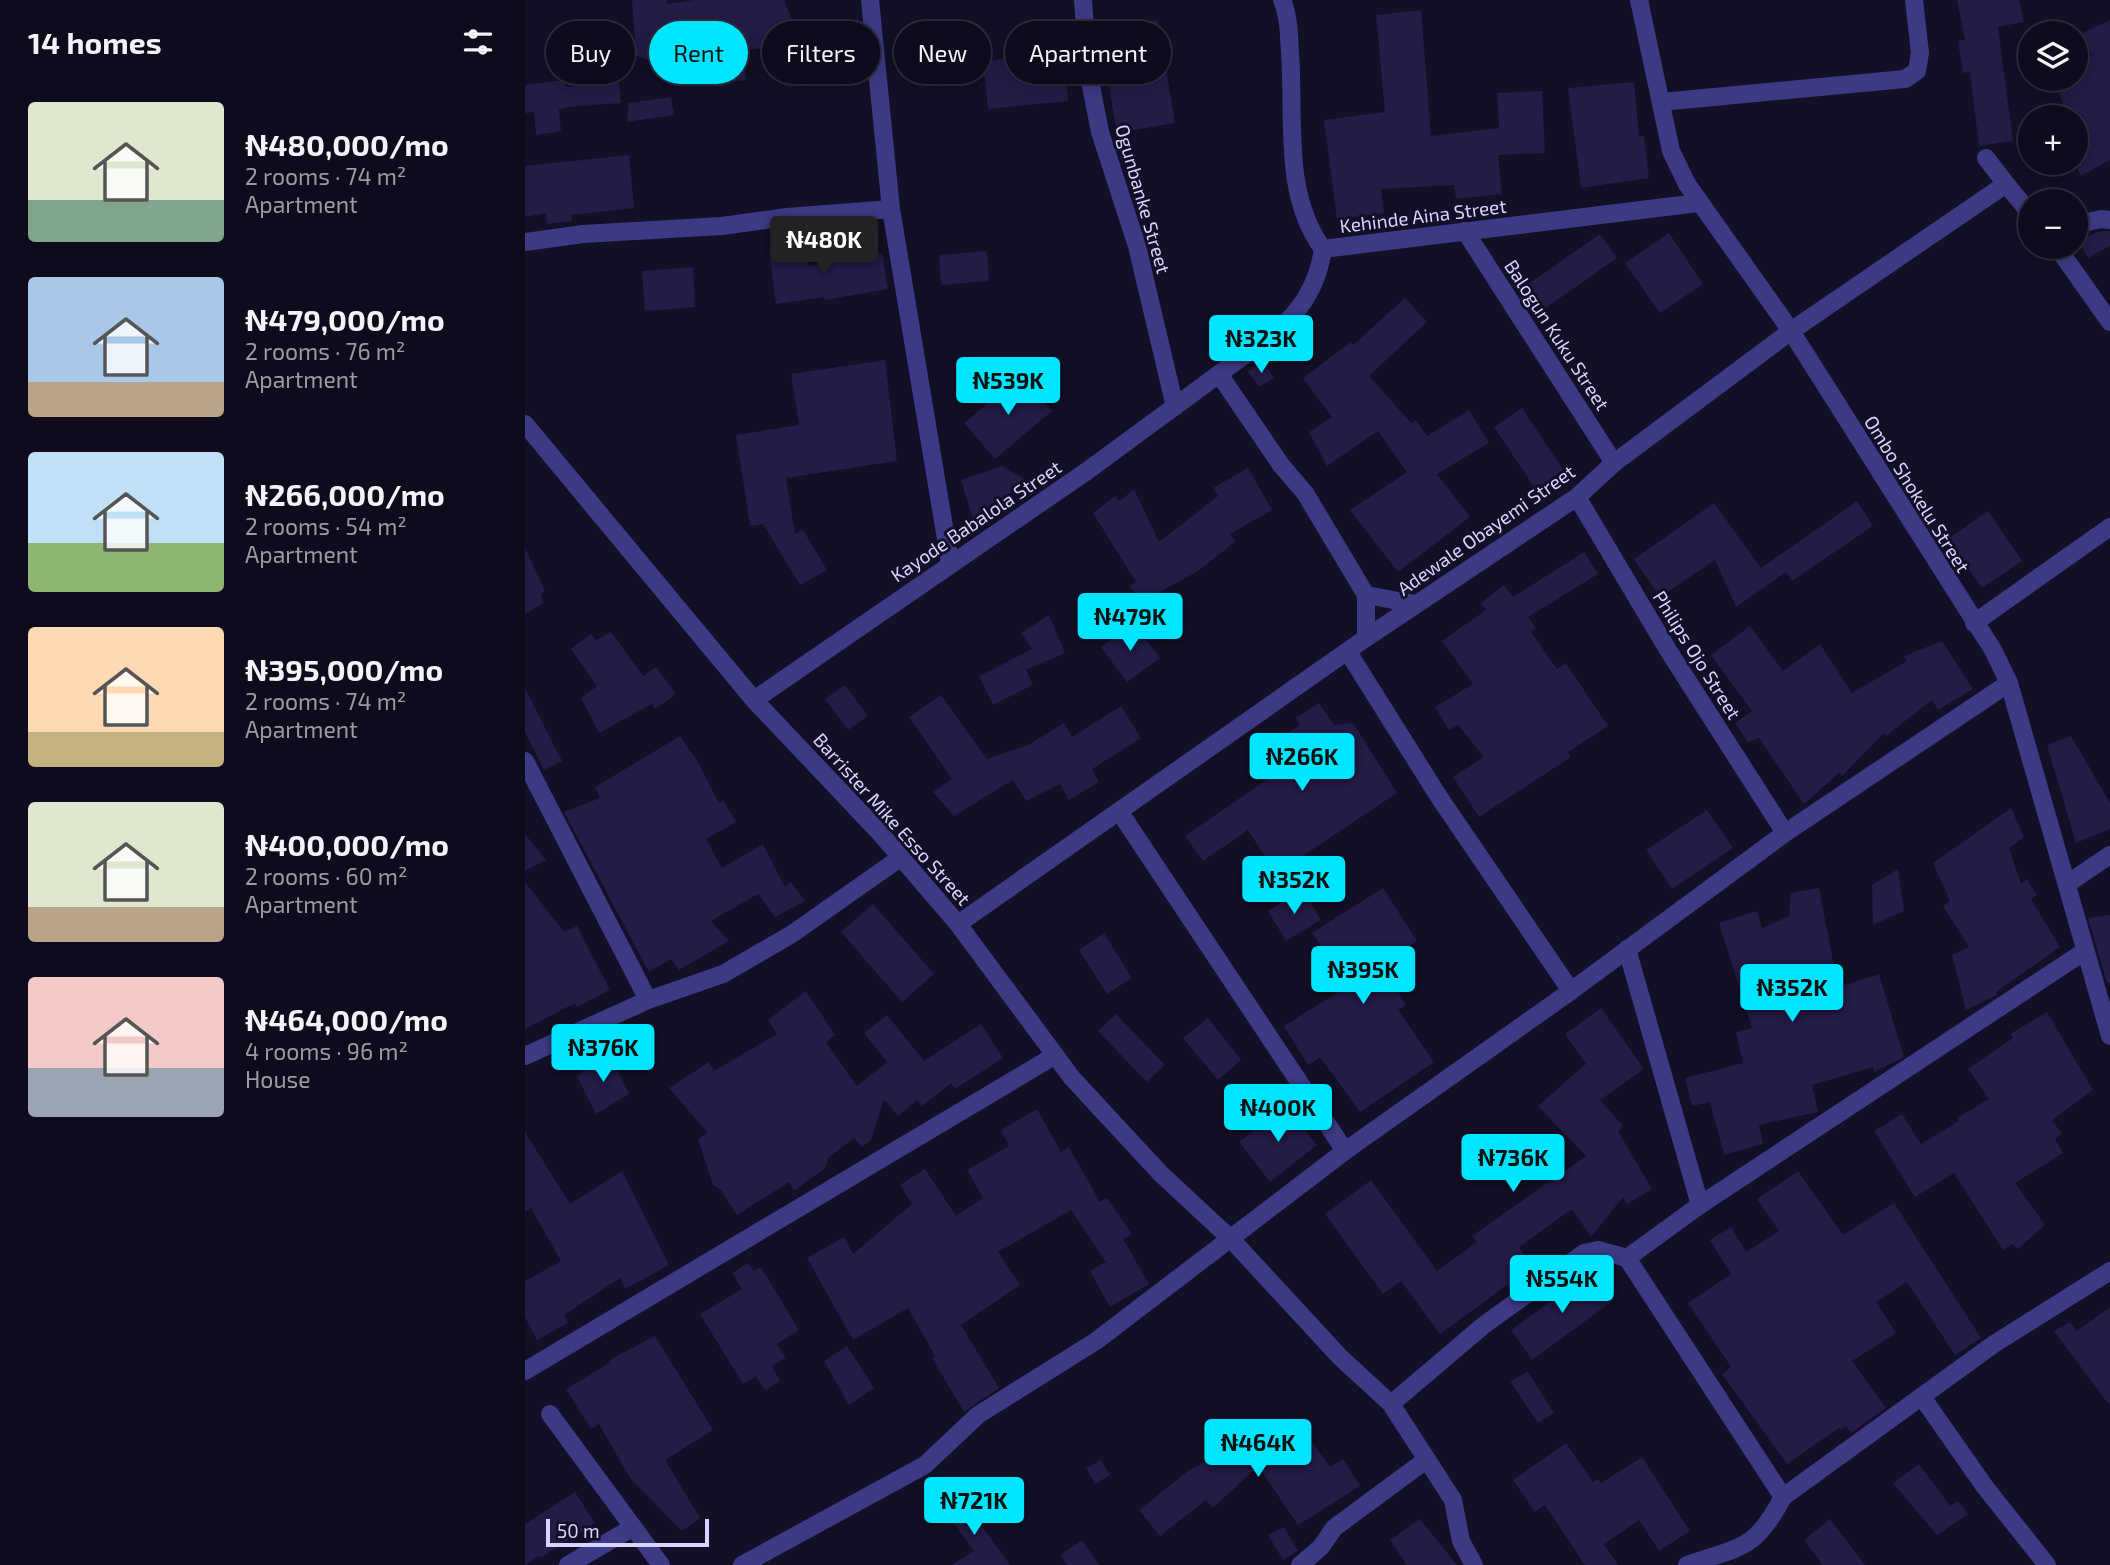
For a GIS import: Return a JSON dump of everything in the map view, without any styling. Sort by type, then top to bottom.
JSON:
[{"type":"street","points":[[870,0],[891,209],[950,563]]},
{"type":"street","name":"Ogunbanke Street","points":[[1083,0],[1088,70],[1100,132],[1137,246],[1175,407]]},
{"type":"street","name":"Kehinde Aina Street","points":[[1282,0],[1290,56],[1294,160],[1303,209],[1313,235],[1323,248],[1698,203]]},
{"type":"street","name":"Ombo Shokelu Street","points":[[1639,0],[1671,151],[1698,203],[1791,331],[1973,623],[1993,650],[2009,683],[2110,1036]]},
{"type":"street","points":[[1661,102],[1905,79],[1917,71],[1920,53],[1915,0]]},
{"type":"street","points":[[1986,158],[2018,198]]},
{"type":"street","name":"Adewale Obayemi Street","points":[[958,924],[1415,604],[1577,496],[1614,463],[1791,331],[2006,184]]},
{"type":"street","points":[[525,242],[583,234],[722,226],[787,217],[891,209]]},
{"type":"street","points":[[2088,223],[2110,220]]},
{"type":"street","name":"Balogun Kuku Street","points":[[1465,231],[1614,463]]},
{"type":"street","name":"Kayode Babalola Street","points":[[754,700],[1175,407],[1290,319],[1306,303],[1321,268],[1323,248]]},
{"type":"street","points":[[2065,259],[2110,322]]},
{"type":"street","points":[[1219,374],[1286,472],[1305,493],[1366,595],[1366,638]]},
{"type":"street","name":"Barrister Mike Esso Street","points":[[525,424],[754,700],[880,833],[958,924],[1054,1056],[1161,1174],[1231,1239],[1340,1357],[1391,1404],[1453,1500],[1461,1541],[1474,1565]]},
{"type":"street","name":"Philips Ojo Street","points":[[1577,496],[1668,650],[1784,833]]},
{"type":"street","points":[[1973,623],[2110,527]]},
{"type":"street","points":[[1366,595],[1415,604]]},
{"type":"street","points":[[1348,652],[1439,797],[1571,991]]},
{"type":"street","points":[[742,1565],[925,1465],[978,1415],[1096,1341],[1345,1151],[1571,991],[1784,833],[2009,683]]},
{"type":"street","points":[[525,761],[648,999]]},
{"type":"street","points":[[1119,811],[1345,1151]]},
{"type":"street","points":[[2067,884],[2110,855]]},
{"type":"street","points":[[525,1056],[648,999],[723,974],[792,934],[900,858]]},
{"type":"street","points":[[1627,949],[1700,1205]]},
{"type":"street","points":[[1627,1258],[1700,1205],[2085,951]]},
{"type":"street","points":[[525,1371],[1054,1056]]},
{"type":"street","points":[[1391,1404],[1484,1325],[1584,1253],[1598,1250],[1627,1258],[1783,1497]]},
{"type":"street","points":[[1687,1565],[1748,1545],[1766,1528],[1783,1497],[2022,1324],[2110,1271]]},
{"type":"street","points":[[1922,1397],[1985,1487],[2047,1565]]},
{"type":"street","points":[[550,1414],[661,1565]]},
{"type":"street","points":[[1300,1565],[1321,1547],[1334,1528],[1426,1460]]},
{"type":"street","points":[[568,1565],[632,1528]]},
{"type":"building","points":[[632,0],[667,0],[667,4],[694,0],[784,0],[792,21],[762,21],[762,48],[748,50],[748,21],[649,21],[649,60],[636,56]]},
{"type":"building","points":[[1957,0],[2019,0],[2024,21],[1998,27],[2013,141],[1979,146],[1970,72],[1963,73],[1958,41],[1965,40]]},
{"type":"building","points":[[1421,10],[1431,136],[1499,128],[1497,93],[1542,91],[1545,153],[1498,155],[1502,194],[1456,199],[1454,185],[1381,189],[1384,213],[1337,219],[1324,120],[1385,112],[1376,15]]},
{"type":"building","points":[[2110,20],[2110,160],[2088,172],[2088,105],[2063,105],[2059,91],[2088,91],[2088,56],[2092,55],[2088,46],[2088,30]]},
{"type":"building","points":[[1005,59],[1005,84],[1067,84],[1068,101],[988,109],[985,84],[991,84],[991,60]]},
{"type":"building","points":[[546,82],[565,84],[565,87],[619,84],[621,103],[559,110],[561,131],[536,135],[534,112],[525,113],[525,85]]},
{"type":"building","points":[[1634,82],[1639,137],[1644,136],[1649,178],[1581,188],[1568,88]]},
{"type":"building","points":[[695,84],[717,84],[695,87]]},
{"type":"building","points":[[1108,84],[1169,84],[1175,123],[1117,133]]},
{"type":"building","points":[[671,97],[674,115],[627,122],[629,103]]},
{"type":"building","points":[[629,155],[634,208],[571,215],[572,221],[547,224],[546,213],[525,217],[525,166]]},
{"type":"building","points":[[2110,231],[2110,246],[2088,258],[2088,236]]},
{"type":"building","points":[[1669,233],[1703,284],[1660,313],[1625,263]]},
{"type":"building","points":[[1600,234],[1617,258],[1544,309],[1527,285]]},
{"type":"building","points":[[805,244],[808,266],[882,253],[888,289],[825,300],[824,297],[776,304],[769,249]]},
{"type":"building","points":[[987,251],[989,281],[941,285],[939,255]]},
{"type":"building","points":[[693,267],[695,307],[645,311],[642,271]]},
{"type":"building","points":[[1405,298],[1427,322],[1369,376],[1411,423],[1416,420],[1427,436],[1469,410],[1489,443],[1437,474],[1470,517],[1398,572],[1350,510],[1407,472],[1378,431],[1327,466],[1309,432],[1332,417],[1303,378],[1351,342],[1353,345]]},
{"type":"building","points":[[885,360],[897,461],[786,478],[795,534],[803,530],[827,570],[800,585],[763,524],[750,526],[736,435],[799,425],[791,374]]},
{"type":"building","points":[[1264,363],[1274,378],[1259,387],[1247,371]]},
{"type":"building","points":[[1022,375],[1052,411],[995,459],[964,423]]},
{"type":"building","points":[[1522,408],[1564,471],[1536,490],[1494,427]]},
{"type":"building","points":[[1002,466],[1028,481],[973,519],[961,480]]},
{"type":"building","points":[[1248,468],[1272,510],[1230,534],[1236,541],[1198,571],[1142,602],[1130,586],[1136,582],[1093,513],[1115,496],[1120,501],[1134,489],[1159,542],[1218,496],[1213,488]]},
{"type":"building","points":[[1857,501],[1873,526],[1792,581],[1786,572],[1736,607],[1715,560],[1660,597],[1634,559],[1714,503],[1761,568]]},
{"type":"building","points":[[1988,511],[2022,561],[1982,588],[1948,539]]},
{"type":"building","points":[[525,548],[545,591],[541,594],[543,603],[525,614]]},
{"type":"building","points":[[1584,552],[1598,574],[1528,617],[1536,628],[1531,632],[1557,669],[1566,663],[1608,726],[1568,752],[1571,757],[1479,817],[1453,777],[1484,757],[1458,725],[1449,730],[1435,707],[1473,684],[1442,641],[1486,610],[1481,603],[1504,585],[1513,597]]},
{"type":"building","points":[[1049,615],[1065,653],[1026,670],[1033,685],[993,705],[979,676],[1032,649],[1021,633]]},
{"type":"building","points":[[1133,623],[1160,658],[1127,682],[1101,647]]},
{"type":"building","points":[[1750,626],[1783,671],[1820,644],[1852,693],[1907,661],[1904,656],[1942,641],[1973,689],[1938,710],[1932,700],[1886,736],[1884,733],[1842,776],[1840,772],[1804,804],[1759,738],[1748,742],[1735,723],[1752,711],[1711,655]]},
{"type":"building","points":[[611,632],[643,676],[656,667],[676,694],[655,709],[652,704],[599,733],[581,698],[597,686],[571,649],[591,634],[596,640]]},
{"type":"building","points":[[845,685],[868,716],[848,730],[825,699]]},
{"type":"building","points":[[525,688],[562,761],[544,770],[525,732]]},
{"type":"building","points":[[941,695],[987,759],[1030,744],[1064,723],[1072,737],[1121,706],[1141,738],[1092,769],[1099,782],[1069,800],[1060,784],[1026,801],[1013,780],[954,816],[933,792],[952,779],[909,717]]},
{"type":"building","points":[[1319,703],[1334,725],[1353,723],[1397,793],[1276,874],[1248,830],[1203,861],[1185,836],[1275,774],[1260,750],[1300,725],[1296,718]]},
{"type":"building","points":[[680,736],[698,762],[719,803],[723,800],[736,822],[706,839],[722,868],[763,844],[785,887],[791,882],[805,901],[775,917],[758,894],[711,921],[729,941],[679,970],[671,959],[649,972],[564,812],[600,798],[595,787]]},
{"type":"building","points":[[2071,736],[2110,803],[2110,829],[2076,843],[2047,745]]},
{"type":"building","points":[[2011,808],[2024,837],[2009,848],[2021,884],[2027,879],[2037,895],[2031,899],[2060,947],[1996,992],[1997,995],[1966,1010],[1952,955],[1969,947],[1943,906],[1950,901],[1933,863]]},
{"type":"building","points":[[1707,810],[1733,848],[1672,889],[1646,850]]},
{"type":"building","points":[[525,834],[546,860],[525,871]]},
{"type":"building","points":[[1898,869],[1904,911],[1873,925],[1872,885]]},
{"type":"building","points":[[525,882],[564,932],[577,926],[610,990],[577,1007],[575,1003],[525,1029]]},
{"type":"building","points":[[1383,888],[1417,941],[1381,963],[1406,1005],[1398,1010],[1434,1062],[1360,1112],[1320,1057],[1308,1065],[1284,1026],[1348,986],[1312,933]]},
{"type":"building","points":[[1819,888],[1838,987],[1879,974],[1904,1057],[1874,1072],[1873,1067],[1812,1085],[1818,1112],[1759,1125],[1763,1144],[1724,1155],[1710,1102],[1692,1106],[1685,1078],[1743,1063],[1736,1032],[1752,1028],[1719,923],[1757,911],[1762,928],[1789,916],[1791,893]]},
{"type":"building","points":[[1303,890],[1321,920],[1286,941],[1268,911]]},
{"type":"building","points":[[873,904],[934,974],[902,1002],[841,932]]},
{"type":"building","points":[[2110,915],[2110,983],[2107,983],[2088,918]]},
{"type":"building","points":[[1104,933],[1132,978],[1107,994],[1079,950]]},
{"type":"building","points":[[806,991],[835,1035],[826,1042],[857,1086],[887,1062],[864,1033],[887,1015],[924,1061],[981,1024],[1003,1058],[955,1089],[951,1083],[922,1106],[917,1100],[898,1116],[884,1099],[871,1140],[862,1147],[854,1138],[828,1158],[825,1168],[794,1191],[789,1182],[737,1215],[720,1189],[713,1185],[698,1139],[708,1133],[669,1088],[709,1062],[714,1071],[777,1034],[768,1020]]},
{"type":"building","points":[[1601,1008],[1644,1069],[1600,1100],[1623,1126],[1618,1131],[1652,1189],[1627,1204],[1623,1197],[1591,1237],[1572,1209],[1519,1247],[1535,1269],[1509,1288],[1507,1285],[1440,1334],[1401,1281],[1383,1294],[1325,1214],[1371,1180],[1437,1271],[1477,1242],[1472,1236],[1586,1156],[1538,1106],[1586,1064],[1565,1034]]},
{"type":"building","points":[[2047,1012],[2093,1090],[2052,1120],[2062,1134],[2055,1139],[2063,1153],[2015,1183],[2045,1225],[2018,1249],[2013,1244],[2003,1250],[1954,1173],[1915,1197],[1874,1131],[1902,1114],[1921,1144],[1959,1121],[1957,1118],[1989,1099],[1968,1069],[2013,1038],[2010,1034]]},
{"type":"building","points":[[1116,1014],[1165,1065],[1147,1082],[1098,1031]]},
{"type":"building","points":[[1208,1018],[1241,1060],[1218,1080],[1183,1038]]},
{"type":"building","points":[[609,1053],[629,1094],[596,1114],[577,1077],[589,1064]]},
{"type":"building","points":[[1286,1106],[1317,1145],[1270,1182],[1239,1142]]},
{"type":"building","points":[[1037,1109],[1061,1152],[1069,1147],[1100,1202],[1107,1198],[1132,1234],[1123,1239],[1149,1284],[1110,1307],[1090,1271],[1106,1262],[1071,1210],[998,1252],[1020,1285],[961,1325],[999,1388],[964,1412],[932,1358],[935,1356],[908,1308],[853,1340],[807,1258],[844,1237],[853,1254],[912,1204],[900,1185],[925,1169],[956,1216],[983,1198],[967,1170],[1009,1146],[1001,1130]]},
{"type":"building","points":[[525,1132],[570,1204],[622,1171],[669,1265],[625,1289],[620,1278],[564,1315],[568,1323],[537,1340],[525,1317],[525,1281],[561,1261],[531,1208],[525,1212]]},
{"type":"building","points":[[1798,1171],[1843,1235],[1894,1203],[1981,1338],[1955,1355],[1907,1282],[1876,1302],[1896,1333],[1852,1361],[1886,1408],[1851,1433],[1846,1426],[1841,1430],[1839,1428],[1787,1464],[1722,1374],[1731,1367],[1688,1303],[1731,1274],[1710,1240],[1731,1227],[1746,1252],[1779,1231],[1757,1199]]},
{"type":"building","points":[[748,1263],[754,1271],[761,1267],[799,1330],[777,1344],[786,1358],[772,1366],[780,1381],[765,1390],[756,1376],[743,1384],[700,1314],[742,1289],[732,1273]]},
{"type":"building","points":[[1593,1271],[1614,1300],[1532,1360],[1511,1330]]},
{"type":"building","points":[[2110,1307],[2110,1406],[2054,1331],[2070,1322],[2077,1331]]},
{"type":"building","points":[[655,1336],[713,1430],[665,1460],[700,1518],[682,1531],[630,1478],[599,1424],[591,1429],[566,1389],[611,1362],[609,1360]]},
{"type":"building","points":[[847,1346],[874,1388],[849,1405],[824,1361]]},
{"type":"building","points":[[1528,1372],[1554,1413],[1538,1423],[1510,1381]]},
{"type":"building","points":[[1294,1417],[1330,1467],[1343,1459],[1360,1486],[1298,1525],[1258,1466],[1213,1508],[1206,1500],[1160,1536],[1139,1510],[1188,1471],[1231,1448],[1239,1457]]},
{"type":"building","points":[[1566,1443],[1593,1482],[1598,1479],[1601,1483],[1642,1457],[1690,1531],[1659,1551],[1639,1520],[1604,1544],[1618,1565],[1585,1565],[1545,1505],[1535,1512],[1513,1480]]},
{"type":"building","points":[[1101,1460],[1110,1475],[1095,1484],[1086,1468]]},
{"type":"building","points":[[1919,1464],[1950,1506],[1958,1501],[1968,1514],[1937,1535],[1893,1483]]},
{"type":"building","points":[[575,1492],[595,1523],[525,1565],[525,1524]]},
{"type":"building","points":[[960,1496],[1010,1565],[952,1565],[974,1551],[943,1508]]},
{"type":"building","points":[[1420,1519],[1457,1565],[1407,1565],[1390,1540]]},
{"type":"building","points":[[1830,1519],[1865,1565],[1823,1565],[1804,1540]]},
{"type":"building","points":[[1284,1527],[1298,1551],[1283,1560],[1268,1535]]},
{"type":"building","points":[[1082,1540],[1099,1565],[1067,1565],[1060,1555]]}]
